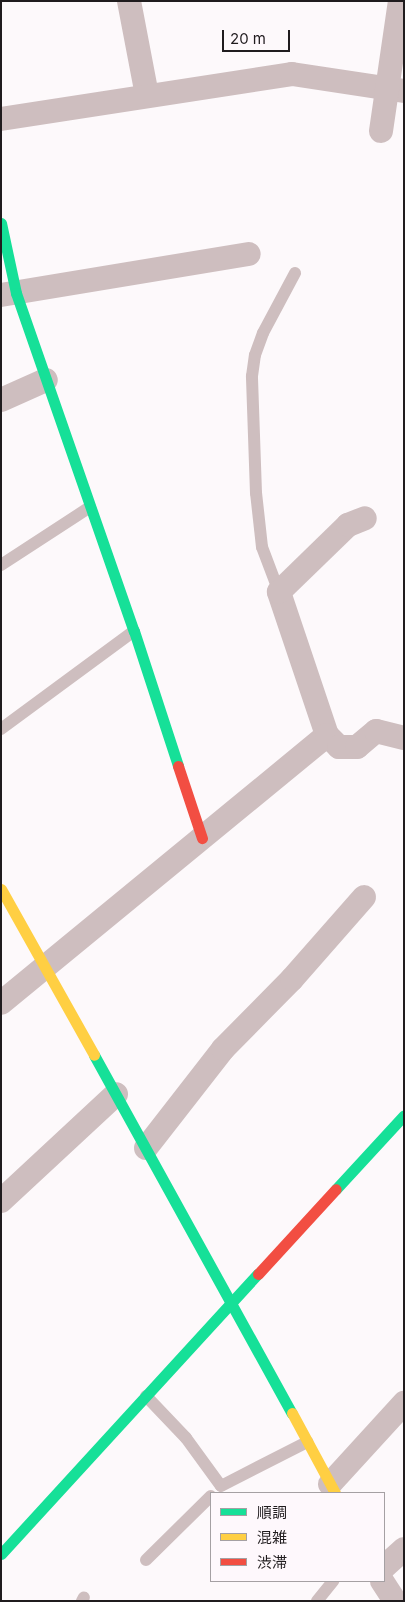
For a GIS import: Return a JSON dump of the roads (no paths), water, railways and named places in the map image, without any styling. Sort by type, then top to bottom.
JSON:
[{"type":"street","points":[[129,1],[147,95]]},
{"type":"street","points":[[381,131],[396,89],[400,1]]},
{"type":"street","points":[[1,119],[292,74],[396,89]]},
{"type":"street","points":[[1,223],[9,294],[46,380],[134,631],[202,838]]},
{"type":"street","points":[[9,294],[249,254]]},
{"type":"street","points":[[1,400],[46,380]]},
{"type":"street","points":[[365,518],[348,525],[280,592],[327,735],[339,747],[356,747],[376,731],[404,738]]},
{"type":"street","points":[[1,1003],[327,735]]},
{"type":"street","points":[[1,889],[232,1302],[332,1488],[404,1403]]},
{"type":"street","points":[[146,1148],[223,1050],[292,979],[364,897]]},
{"type":"street","points":[[1,1201],[116,1094]]},
{"type":"street","points":[[1,1554],[404,1115]]},
{"type":"street","points":[[385,1567],[404,1549]]},
{"type":"street","points":[[383,1582],[394,1601]]},
{"type":"lane","points":[[280,592],[262,547],[256,493],[252,376],[255,354],[263,333],[295,273]]},
{"type":"lane","points":[[1,565],[90,508]]},
{"type":"lane","points":[[1,729],[134,631]]},
{"type":"lane","points":[[1,920],[13,910]]},
{"type":"lane","points":[[146,1396],[186,1438],[215,1492],[307,1442]]},
{"type":"lane","points":[[146,1560],[210,1497]]},
{"type":"lane","points":[[318,1601],[332,1582]]}]
